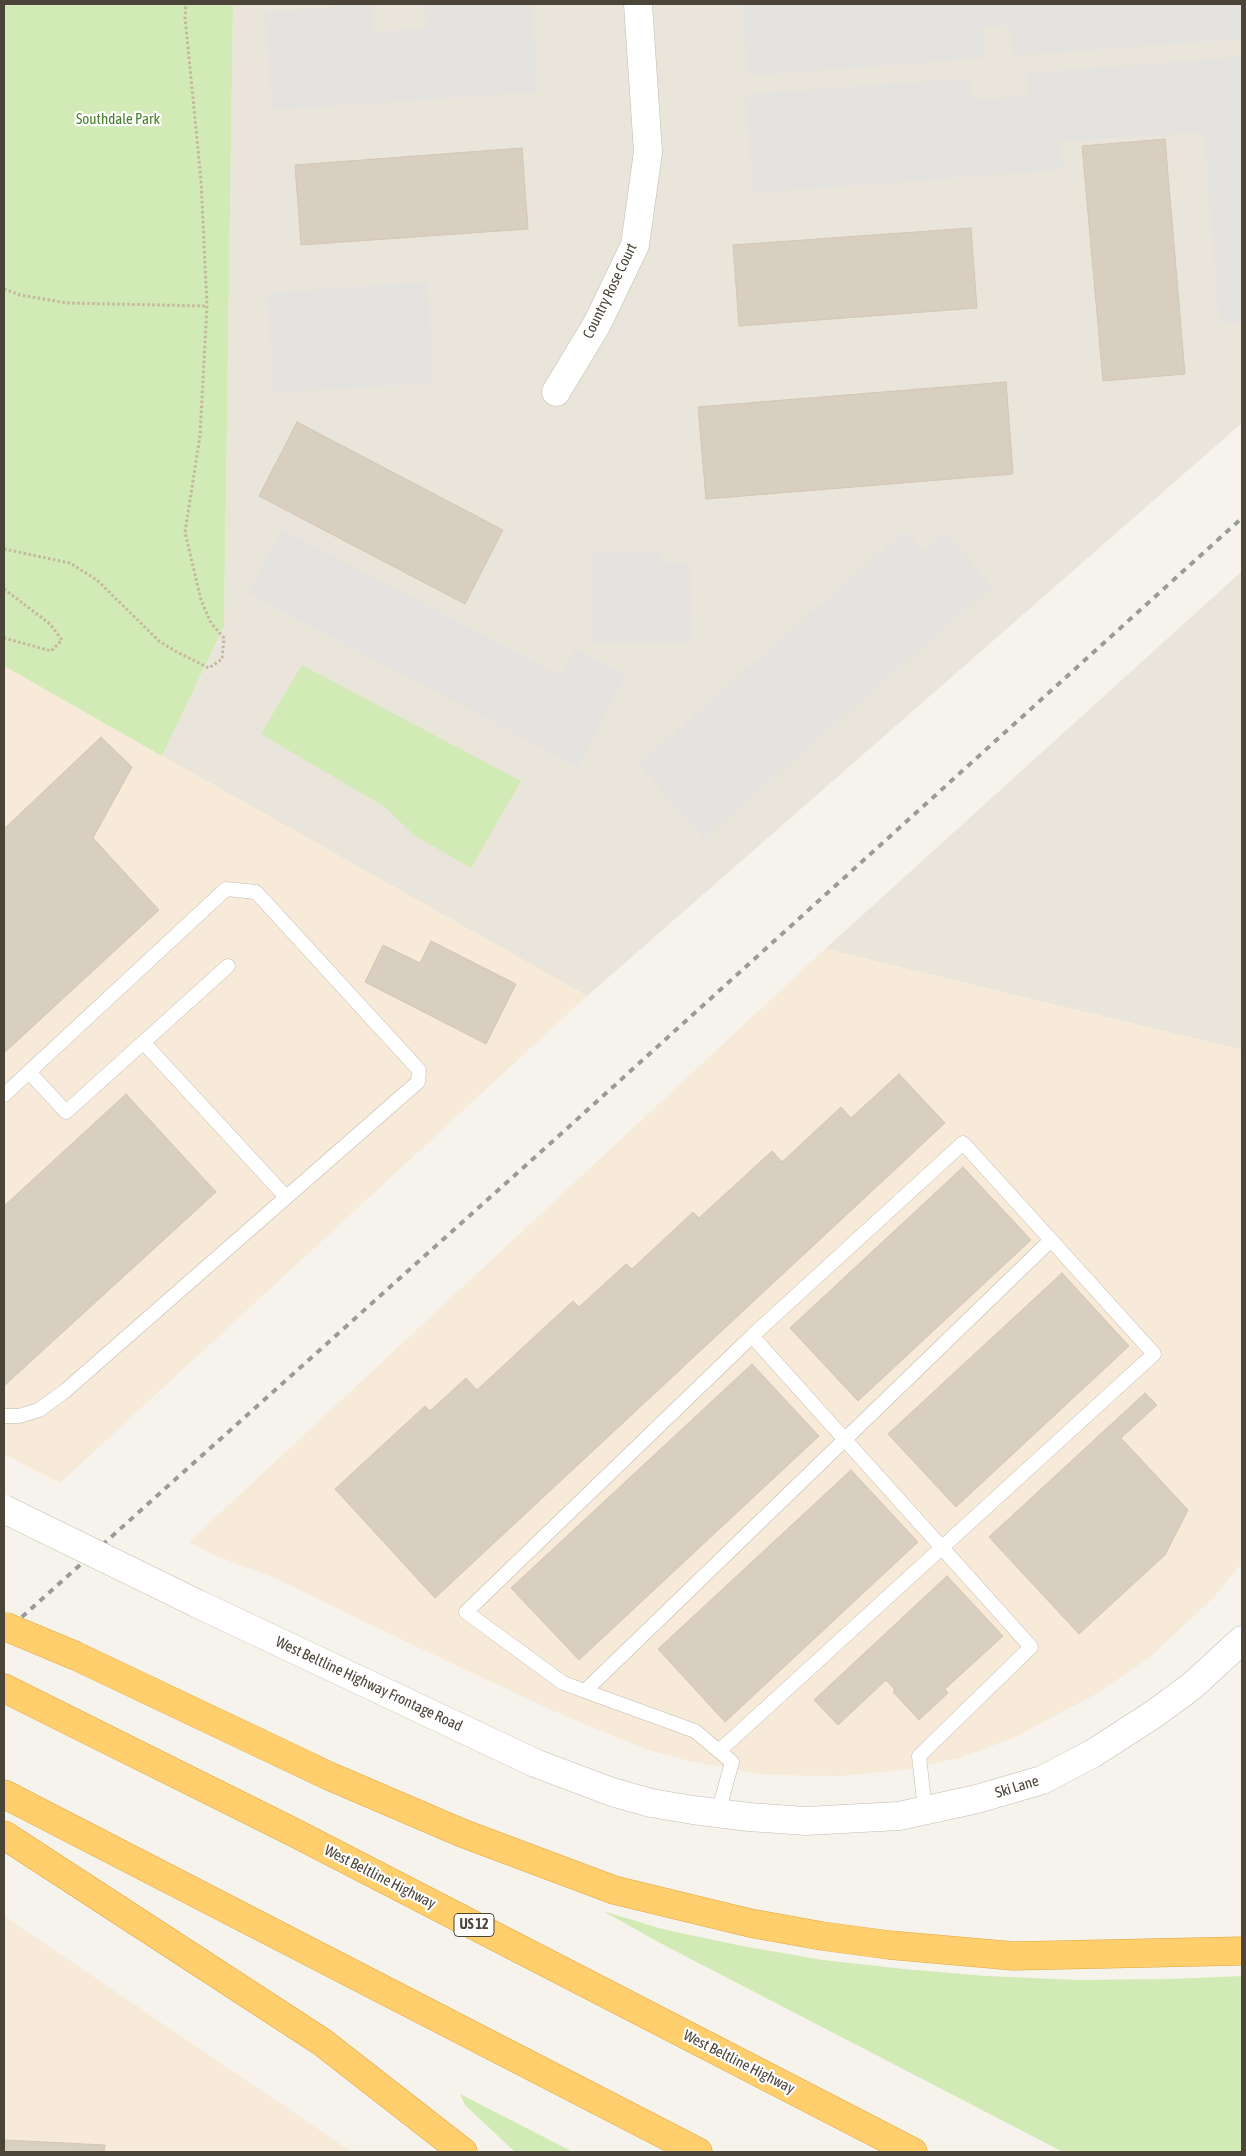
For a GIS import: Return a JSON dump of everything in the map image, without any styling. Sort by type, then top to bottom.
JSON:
[{"type":"highway","points":[[4,1626],[76,1656],[329,1776],[462,1833],[614,1890],[750,1923],[822,1936],[889,1945],[1014,1956],[1242,1951]]},
{"type":"highway","name":"West Beltline Highway","points":[[4,1688],[294,1833],[913,2152]]},
{"type":"highway","points":[[4,1794],[698,2152]]},
{"type":"highway","points":[[4,1834],[322,2042],[463,2152]]},
{"type":"street","name":"Country Rose Court","points":[[556,392],[597,324],[635,244],[648,152],[638,4]]},
{"type":"street","name":"West Beltline Highway Frontage Road","points":[[4,1509],[196,1603],[535,1763],[612,1792],[651,1803],[749,1817]]},
{"type":"street","name":"Ski Lane","points":[[749,1817],[848,1820],[898,1816],[978,1799],[1042,1780],[1092,1754],[1154,1714],[1192,1686],[1242,1640]]},
{"type":"lane","points":[[4,1095],[226,889],[256,892],[420,1070],[418,1082],[64,1391],[40,1410],[19,1416],[4,1416]]},
{"type":"lane","points":[[29,1072],[66,1112],[228,966]]},
{"type":"lane","points":[[144,1043],[286,1197]]},
{"type":"lane","points":[[718,1751],[1154,1354],[963,1143],[752,1336],[466,1612],[563,1683],[695,1731],[718,1751],[732,1762],[718,1813]]},
{"type":"lane","points":[[584,1691],[844,1438],[1052,1240]]},
{"type":"lane","points":[[752,1336],[1031,1647],[919,1756],[925,1810]]},
{"type":"path","points":[[4,549],[70,563],[97,580],[159,641],[209,668],[222,659],[224,638],[211,623],[201,600],[186,532],[200,436],[207,306],[200,180],[185,27],[186,4]]},
{"type":"path","points":[[4,289],[20,295],[67,303],[207,306]]},
{"type":"path","points":[[4,589],[50,624],[62,640],[51,651],[4,638]]},
{"type":"shaded area","points":[[233,4],[1242,4],[1242,423],[587,996],[162,756],[224,626]]},
{"type":"shaded area","points":[[372,4],[374,32],[426,28],[425,4],[532,4],[538,92],[272,110],[265,12]]},
{"type":"shaded area","points":[[742,4],[1242,4],[1242,39],[1013,56],[1009,25],[982,28],[984,58],[748,76]]},
{"type":"shaded area","points":[[1242,57],[1242,322],[1219,324],[1204,132],[1061,142],[1063,170],[753,193],[745,94],[970,78],[972,100],[1027,96],[1026,73]]},
{"type":"shaded area","points":[[427,282],[434,383],[274,393],[267,293]]},
{"type":"shaded area","points":[[282,529],[561,676],[575,649],[626,676],[578,767],[248,593]]},
{"type":"shaded area","points":[[905,530],[924,551],[945,532],[992,587],[704,839],[639,764]]},
{"type":"shaded area","points":[[591,551],[661,551],[661,562],[690,563],[691,643],[591,643]]},
{"type":"shaded area","points":[[1242,571],[1242,1050],[825,949]]},
{"type":"shaded area","points":[[4,666],[587,996],[60,1483],[4,1454]]},
{"type":"shaded area","points":[[825,949],[1242,1050],[1242,1563],[1214,1597],[1149,1658],[1096,1694],[1013,1738],[959,1758],[903,1770],[840,1776],[768,1775],[693,1762],[645,1749],[551,1710],[275,1578],[216,1556],[189,1542]]},
{"type":"shaded area","points":[[4,1916],[352,2152],[4,2152]]},
{"type":"green space","name":"Southdale Park","points":[[4,4],[233,4],[224,626],[162,756],[4,666]]},
{"type":"green space","points":[[302,665],[521,781],[471,868],[414,835],[385,807],[261,734]]},
{"type":"green space","points":[[603,1911],[662,1929],[742,1946],[823,1960],[904,1969],[986,1976],[1078,1980],[1242,1976],[1242,2152],[1063,2152],[662,1944]]},
{"type":"green space","points":[[460,2094],[573,2152],[515,2152],[465,2105]]},
{"type":"building","points":[[1165,139],[1185,374],[1103,381],[1082,146]]},
{"type":"building","points":[[522,148],[528,229],[301,245],[295,165]]},
{"type":"building","points":[[971,228],[977,308],[739,326],[733,245]]},
{"type":"building","points":[[1006,382],[1013,474],[706,499],[698,407]]},
{"type":"building","points":[[297,422],[503,530],[465,604],[259,496]]},
{"type":"building","points":[[101,737],[132,767],[93,838],[159,910],[4,1053],[4,829]]},
{"type":"building","points":[[431,941],[516,984],[486,1044],[365,982],[383,945],[420,963]]},
{"type":"building","points":[[899,1074],[945,1123],[435,1598],[335,1489],[425,1406],[430,1411],[466,1378],[477,1390],[573,1301],[579,1307],[626,1264],[632,1269],[693,1212],[699,1218],[772,1151],[782,1162],[841,1107],[851,1118]]},
{"type":"building","points":[[126,1094],[216,1192],[4,1386],[4,1206]]},
{"type":"building","points":[[963,1167],[1031,1240],[858,1401],[790,1328]]},
{"type":"building","points":[[1062,1273],[1129,1346],[956,1507],[888,1434]]},
{"type":"building","points":[[752,1364],[819,1436],[579,1660],[511,1588]]},
{"type":"building","points":[[1145,1393],[1157,1405],[1121,1438],[1188,1510],[1165,1555],[1079,1634],[989,1537]]},
{"type":"building","points":[[851,1470],[918,1542],[725,1722],[658,1649]]},
{"type":"building","points":[[947,1576],[1003,1636],[945,1689],[948,1693],[919,1720],[893,1692],[895,1690],[886,1680],[838,1725],[814,1700]]},
{"type":"building","points":[[4,2140],[105,2145],[104,2152],[4,2152]]},
{"type":"railway","points":[[4,1633],[573,1123],[1242,518]]}]
